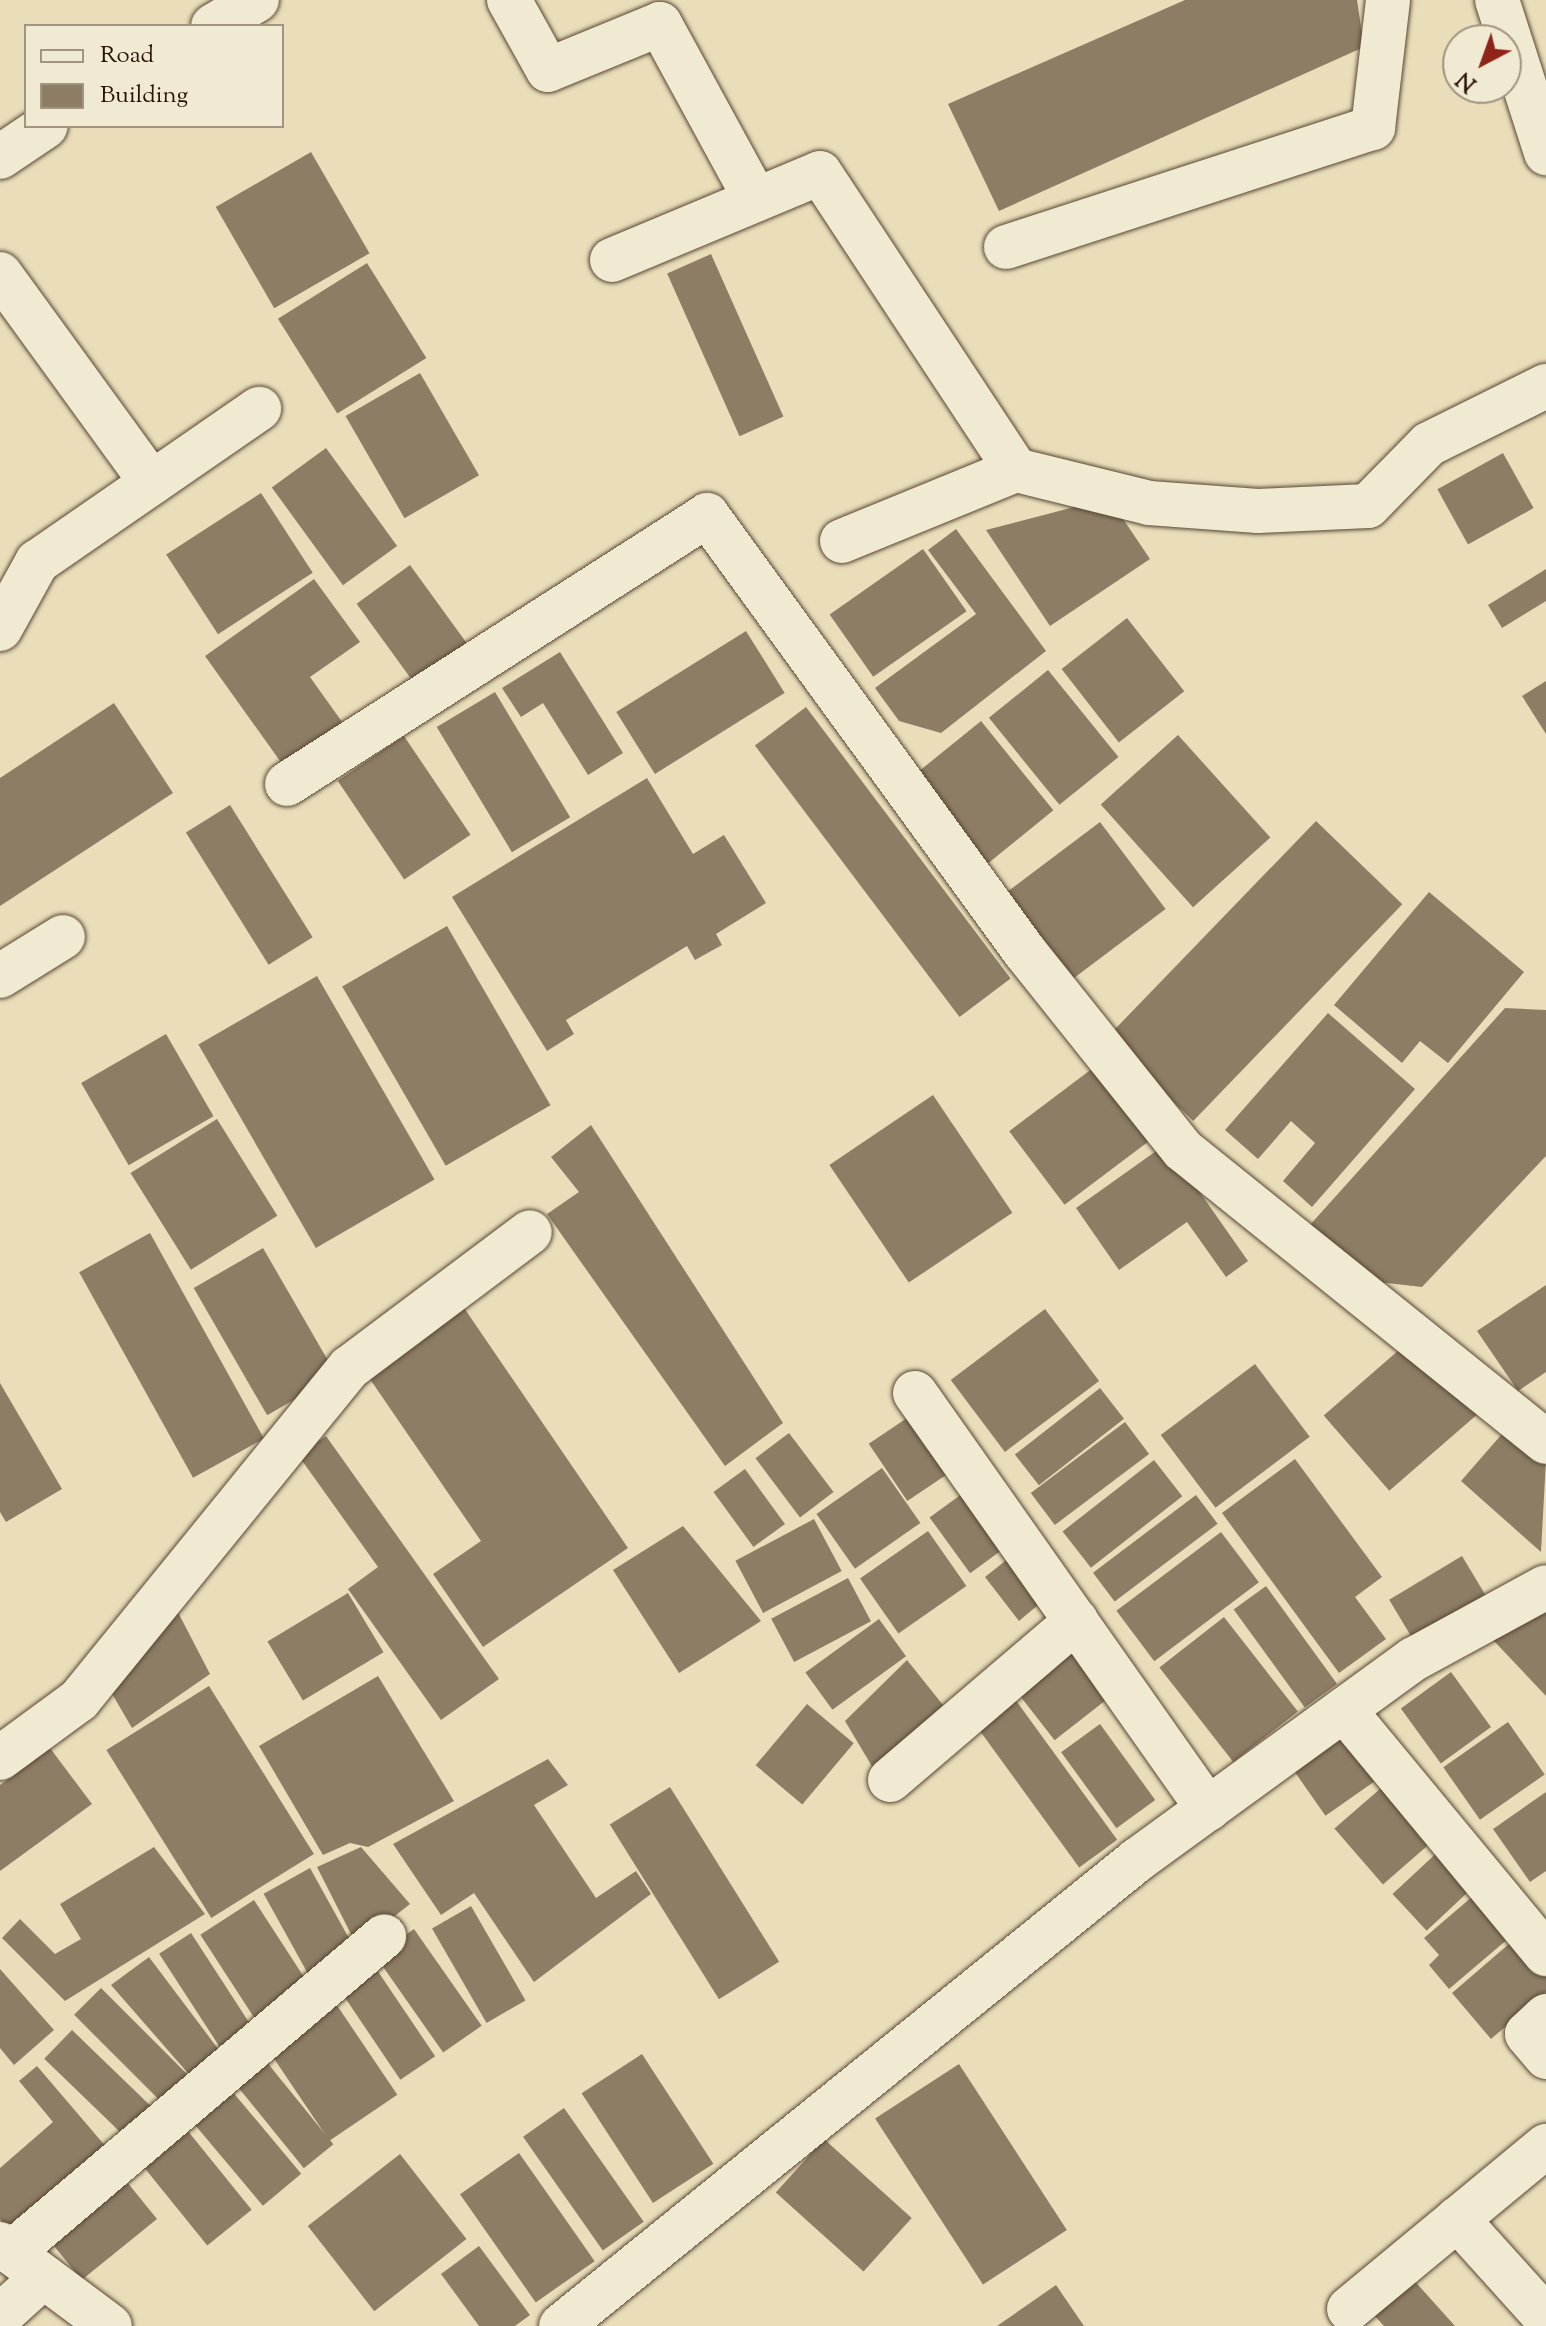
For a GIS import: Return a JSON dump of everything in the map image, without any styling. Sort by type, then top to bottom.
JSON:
[{"type":"street","points":[[216,24],[257,0]]},
{"type":"street","points":[[509,0],[548,70],[660,24],[756,200]]},
{"type":"street","points":[[1006,247],[1373,128],[1388,0]]},
{"type":"street","points":[[1497,0],[1546,153]]},
{"type":"street","points":[[0,157],[43,128]]},
{"type":"street","points":[[612,260],[820,173],[1016,470]]},
{"type":"street","points":[[0,274],[152,483]]},
{"type":"street","points":[[842,541],[1016,470],[1149,503],[1258,511],[1368,506],[1429,444],[1546,386]]},
{"type":"street","points":[[0,629],[37,562],[259,409]]},
{"type":"street","points":[[287,784],[707,515],[1025,952],[1183,1150],[1546,1442]]},
{"type":"street","points":[[0,976],[63,937]]},
{"type":"street","points":[[0,1758],[79,1700],[349,1368],[530,1232]]},
{"type":"street","points":[[915,1393],[1208,1809]]},
{"type":"street","points":[[561,2326],[1208,1809],[1414,1659],[1546,1587]]},
{"type":"street","points":[[890,1780],[1076,1621]]},
{"type":"street","points":[[1344,1710],[1546,1954]]},
{"type":"street","points":[[0,2316],[18,2258],[384,1936]]},
{"type":"street","points":[[1546,2016],[1527,2034],[1546,2057]]},
{"type":"street","points":[[1349,2309],[1546,2146]]},
{"type":"street","points":[[1457,2219],[1546,2318]]},
{"type":"street","points":[[18,2258],[110,2326]]},
{"type":"building","points":[[1185,0],[1357,0],[1364,47],[999,211],[948,104]]},
{"type":"building","points":[[311,152],[370,253],[274,308],[216,207]]},
{"type":"building","points":[[711,254],[783,417],[740,436],[667,274]]},
{"type":"building","points":[[367,263],[426,358],[337,414],[278,319]]},
{"type":"building","points":[[420,373],[479,475],[405,518],[346,416]]},
{"type":"building","points":[[326,448],[397,546],[343,585],[272,487]]},
{"type":"building","points":[[1503,453],[1534,508],[1468,544],[1437,489]]},
{"type":"building","points":[[261,493],[313,573],[218,634],[166,555]]},
{"type":"building","points":[[1109,498],[1150,559],[1050,626],[986,530]]},
{"type":"building","points":[[956,529],[1046,651],[941,733],[899,721],[875,688],[976,614],[928,550]]},
{"type":"building","points":[[923,549],[967,611],[873,677],[830,614]]},
{"type":"building","points":[[410,565],[474,653],[421,692],[357,604]]},
{"type":"building","points":[[1546,569],[1546,601],[1502,628],[1488,605]]},
{"type":"building","points":[[314,579],[360,642],[310,677],[350,733],[290,775],[205,656]]},
{"type":"building","points":[[1127,618],[1184,691],[1119,742],[1062,669]]},
{"type":"building","points":[[746,631],[785,693],[655,774],[616,712]]},
{"type":"building","points":[[560,652],[623,753],[588,775],[543,703],[521,717],[502,688]]},
{"type":"building","points":[[1048,670],[1118,757],[1059,805],[989,718]]},
{"type":"building","points":[[1546,681],[1546,734],[1522,696]]},
{"type":"building","points":[[495,692],[570,817],[512,852],[437,727]]},
{"type":"building","points":[[114,703],[173,793],[0,906],[0,778]]},
{"type":"building","points":[[806,707],[1011,979],[960,1017],[755,746]]},
{"type":"building","points":[[981,721],[1053,810],[981,869],[909,780]]},
{"type":"building","points":[[1178,735],[1270,838],[1193,907],[1101,805]]},
{"type":"building","points":[[404,736],[471,835],[404,879],[338,781]]},
{"type":"building","points":[[647,778],[693,854],[724,835],[766,903],[716,934],[722,945],[695,960],[687,946],[566,1020],[574,1034],[547,1051],[452,897]]},
{"type":"building","points":[[230,805],[313,937],[269,965],[186,833]]},
{"type":"building","points":[[1316,821],[1402,904],[1193,1121],[1107,1038]]},
{"type":"building","points":[[1100,822],[1166,909],[1071,980],[1006,893]]},
{"type":"building","points":[[1429,892],[1524,972],[1448,1063],[1420,1041],[1402,1063],[1334,1005]]},
{"type":"building","points":[[447,926],[550,1105],[446,1166],[342,986]]},
{"type":"building","points":[[317,976],[434,1180],[316,1248],[198,1044]]},
{"type":"building","points":[[1505,1008],[1546,1010],[1546,1156],[1422,1287],[1369,1281],[1309,1226]]},
{"type":"building","points":[[1328,1013],[1415,1089],[1312,1207],[1283,1181],[1315,1143],[1291,1121],[1258,1159],[1225,1130]]},
{"type":"building","points":[[166,1034],[214,1116],[129,1165],[81,1083]]},
{"type":"building","points":[[1105,1059],[1160,1132],[1065,1205],[1009,1131]]},
{"type":"building","points":[[933,1095],[1012,1213],[909,1283],[829,1165]]},
{"type":"building","points":[[217,1119],[277,1216],[191,1270],[130,1173]]},
{"type":"building","points":[[591,1125],[783,1423],[725,1466],[547,1214],[579,1192],[551,1157]]},
{"type":"building","points":[[1166,1144],[1248,1261],[1226,1277],[1187,1222],[1119,1270],[1076,1208]]},
{"type":"building","points":[[150,1233],[264,1439],[193,1478],[79,1272]]},
{"type":"building","points":[[263,1248],[336,1375],[267,1415],[194,1288]]},
{"type":"building","points":[[1546,1285],[1546,1372],[1518,1391],[1477,1331]]},
{"type":"building","points":[[458,1299],[628,1548],[483,1647],[433,1574],[481,1541],[361,1366]]},
{"type":"building","points":[[1045,1309],[1099,1381],[1005,1452],[951,1380]]},
{"type":"building","points":[[1415,1336],[1481,1411],[1389,1491],[1324,1415]]},
{"type":"building","points":[[1255,1364],[1310,1437],[1216,1508],[1161,1435]]},
{"type":"building","points":[[0,1383],[62,1489],[6,1522],[0,1512]]},
{"type":"building","points":[[1100,1388],[1124,1419],[1039,1485],[1015,1454]]},
{"type":"building","points":[[916,1412],[955,1469],[907,1501],[869,1444]]},
{"type":"building","points":[[1125,1422],[1149,1454],[1055,1525],[1031,1493]]},
{"type":"building","points":[[1508,1427],[1546,1460],[1541,1552],[1461,1481]]},
{"type":"building","points":[[789,1433],[834,1492],[800,1517],[755,1458]]},
{"type":"building","points":[[326,1436],[499,1679],[441,1720],[348,1589],[378,1567],[298,1455]]},
{"type":"building","points":[[1295,1459],[1382,1577],[1355,1597],[1386,1639],[1339,1673],[1222,1513]]},
{"type":"building","points":[[1154,1460],[1182,1496],[1091,1568],[1063,1531]]},
{"type":"building","points":[[882,1468],[920,1523],[855,1569],[816,1514]]},
{"type":"building","points":[[745,1469],[785,1524],[753,1547],[713,1492]]},
{"type":"building","points":[[970,1488],[1011,1544],[970,1573],[930,1517]]},
{"type":"building","points":[[1196,1495],[1218,1524],[1115,1601],[1093,1573]]},
{"type":"building","points":[[814,1519],[842,1571],[763,1613],[735,1561]]},
{"type":"building","points":[[683,1526],[761,1621],[679,1673],[613,1570]]},
{"type":"building","points":[[928,1531],[966,1586],[898,1633],[860,1579]]},
{"type":"building","points":[[1221,1532],[1259,1582],[1154,1661],[1116,1611]]},
{"type":"building","points":[[1014,1554],[1044,1600],[1019,1621],[985,1577]]},
{"type":"building","points":[[1462,1556],[1486,1596],[1413,1640],[1389,1600]]},
{"type":"building","points":[[848,1578],[871,1621],[794,1662],[771,1619]]},
{"type":"building","points":[[1266,1586],[1337,1684],[1305,1707],[1234,1610]]},
{"type":"building","points":[[348,1593],[384,1652],[303,1701],[267,1641]]},
{"type":"building","points":[[169,1595],[210,1674],[132,1728],[104,1680]]},
{"type":"building","points":[[1546,1611],[1546,1696],[1493,1640]]},
{"type":"building","points":[[1224,1617],[1298,1712],[1233,1762],[1159,1667]]},
{"type":"building","points":[[879,1619],[906,1656],[832,1710],[805,1672]]},
{"type":"building","points":[[1075,1638],[1117,1692],[1055,1740],[1013,1687]]},
{"type":"building","points":[[907,1660],[943,1705],[873,1768],[845,1721]]},
{"type":"building","points":[[1451,1672],[1491,1727],[1441,1763],[1401,1708]]},
{"type":"building","points":[[378,1676],[454,1801],[368,1847],[350,1843],[323,1855],[259,1746]]},
{"type":"building","points":[[209,1686],[314,1854],[211,1918],[106,1750]]},
{"type":"building","points":[[1012,1695],[1117,1840],[1079,1867],[974,1723]]},
{"type":"building","points":[[807,1704],[854,1743],[802,1804],[756,1765]]},
{"type":"building","points":[[1508,1722],[1545,1774],[1480,1820],[1443,1767]]},
{"type":"building","points":[[1100,1724],[1155,1800],[1116,1828],[1061,1752]]},
{"type":"building","points":[[1351,1732],[1382,1776],[1325,1816],[1294,1772]]},
{"type":"building","points":[[50,1748],[92,1804],[0,1871],[0,1785]]},
{"type":"building","points":[[548,1759],[568,1785],[534,1805],[596,1898],[636,1871],[651,1894],[534,1982],[474,1893],[441,1915],[393,1844]]},
{"type":"building","points":[[1388,1782],[1437,1838],[1383,1884],[1334,1829]]},
{"type":"building","points":[[670,1787],[779,1962],[719,1999],[610,1825]]},
{"type":"building","points":[[1546,1792],[1546,1871],[1530,1882],[1493,1829]]},
{"type":"building","points":[[154,1847],[205,1914],[65,2001],[2,1938],[20,1919],[55,1954],[81,1939],[60,1904]]},
{"type":"building","points":[[361,1847],[410,1904],[357,1946],[317,1867]]},
{"type":"building","points":[[1443,1847],[1477,1884],[1427,1931],[1393,1894]]},
{"type":"building","points":[[310,1868],[357,1952],[310,1978],[264,1894]]},
{"type":"building","points":[[1480,1890],[1516,1932],[1449,1989],[1429,1965],[1439,1955],[1424,1938]]},
{"type":"building","points":[[254,1900],[312,1989],[258,2024],[200,1935]]},
{"type":"building","points":[[471,1906],[526,2000],[487,2023],[432,1928]]},
{"type":"building","points":[[414,1929],[482,2026],[443,2053],[375,1956]]},
{"type":"building","points":[[191,1933],[254,2029],[222,2050],[159,1954]]},
{"type":"building","points":[[1517,1937],[1546,1972],[1546,1992],[1491,2039],[1452,1993]]},
{"type":"building","points":[[149,1957],[222,2054],[193,2079],[111,1985]]},
{"type":"building","points":[[0,1969],[54,2030],[14,2065],[0,2048]]},
{"type":"building","points":[[377,1970],[435,2056],[400,2080],[342,1993]]},
{"type":"building","points":[[101,1988],[192,2079],[165,2106],[74,2015]]},
{"type":"building","points":[[328,1992],[397,2095],[329,2141],[260,2038]]},
{"type":"building","points":[[72,2030],[156,2111],[128,2140],[44,2059]]},
{"type":"building","points":[[642,2054],[713,2164],[653,2203],[582,2093]]},
{"type":"building","points":[[261,2055],[333,2144],[304,2168],[231,2079]]},
{"type":"building","points":[[959,2064],[1067,2230],[983,2285],[875,2118]]},
{"type":"building","points":[[37,2066],[113,2155],[16,2237],[0,2219],[0,2168],[53,2122],[19,2081]]},
{"type":"building","points":[[226,2084],[301,2174],[263,2206],[188,2116]]},
{"type":"building","points":[[564,2108],[644,2222],[603,2251],[523,2137]]},
{"type":"building","points":[[183,2125],[252,2210],[207,2246],[139,2161]]},
{"type":"building","points":[[824,2139],[912,2218],[864,2271],[776,2193]]},
{"type":"building","points":[[519,2153],[595,2261],[536,2302],[460,2194]]},
{"type":"building","points":[[400,2154],[466,2239],[374,2311],[308,2226]]},
{"type":"building","points":[[123,2177],[157,2219],[82,2280],[48,2238]]},
{"type":"building","points":[[479,2246],[530,2315],[515,2326],[479,2326],[441,2274]]},
{"type":"building","points":[[1411,2277],[1455,2326],[1384,2326],[1371,2312]]},
{"type":"building","points":[[1056,2285],[1084,2326],[997,2326]]}]
